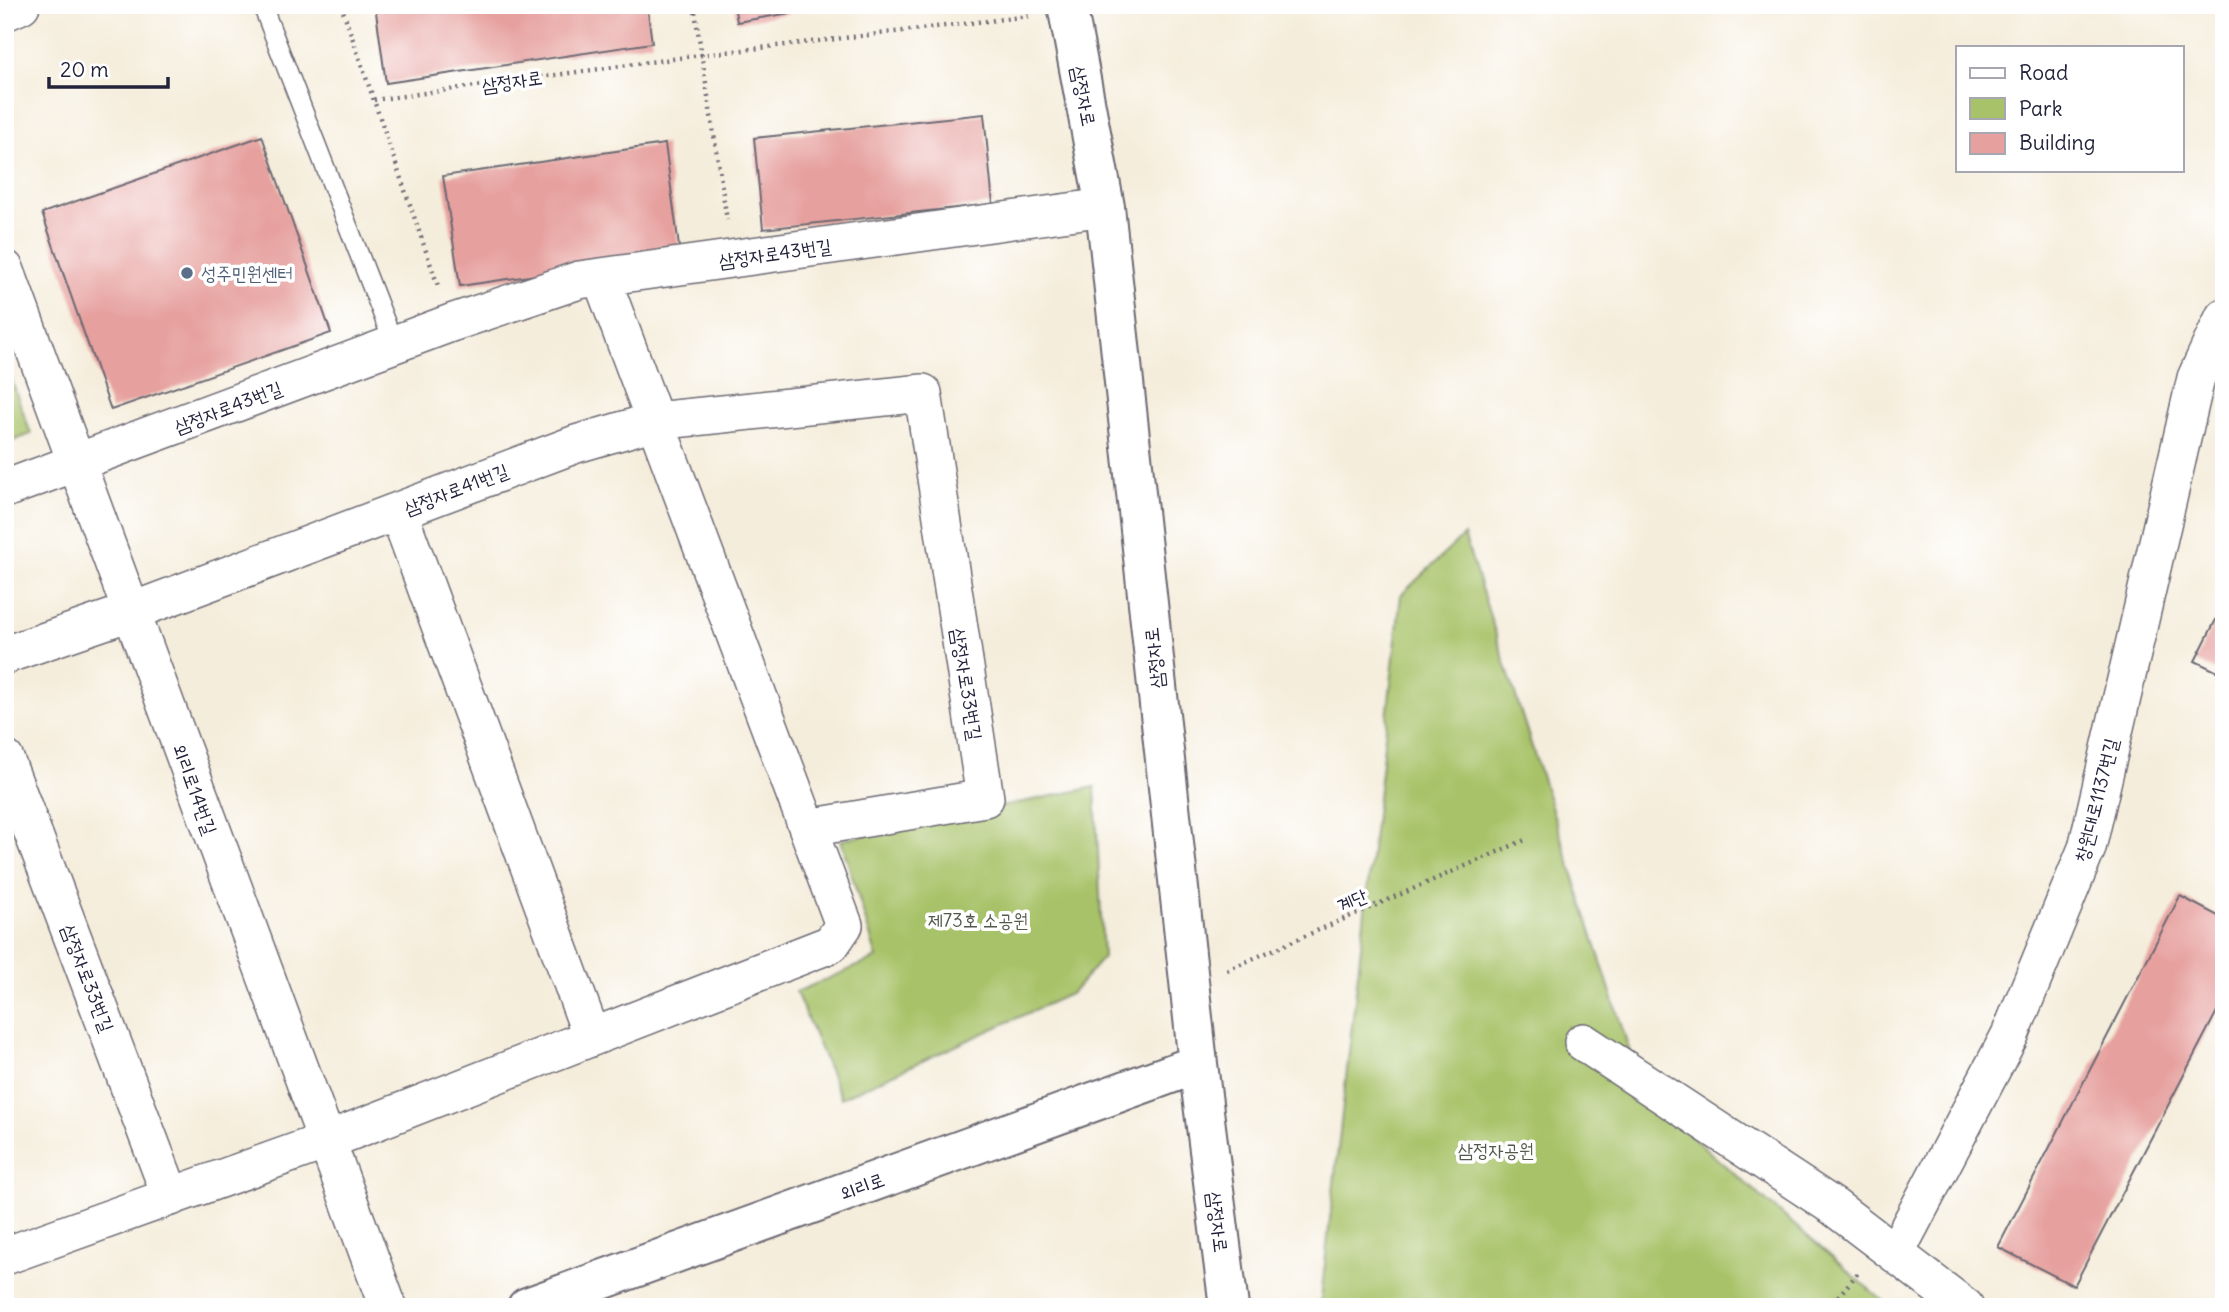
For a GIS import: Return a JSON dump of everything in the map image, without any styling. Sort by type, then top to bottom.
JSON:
[{"type":"street","points":[[5,12],[21,5]]},
{"type":"street","name":"삼정자로","points":[[1068,8],[1105,206],[1198,1065],[1229,1307]]},
{"type":"street","name":"삼정자로43번길","points":[[5,489],[451,323],[579,280],[1105,206]]},
{"type":"street","name":"외리로14번길","points":[[5,269],[388,1307]]},
{"type":"street","points":[[5,1256],[326,1141],[831,944],[844,925],[601,277]]},
{"type":"street","name":"창원대로1137번길","points":[[1896,1252],[2010,1035],[2087,848],[2196,378],[2224,317]]},
{"type":"street","name":"삼정자로41번길","points":[[5,655],[130,612],[576,444],[655,421],[923,393]]},
{"type":"street","name":"삼정자로33번길","points":[[808,828],[985,798],[923,393]]},
{"type":"street","points":[[398,511],[592,1037]]},
{"type":"street","name":"삼정자로33번길","points":[[5,759],[171,1197]]},
{"type":"street","points":[[1583,1042],[1896,1252],[1965,1307]]},
{"type":"street","name":"외리로","points":[[527,1307],[1198,1065]]},
{"type":"lane","points":[[262,5],[394,344]]},
{"type":"path","points":[[341,5],[451,323]]},
{"type":"path","points":[[694,5],[733,259]]},
{"type":"path","name":"삼정자로","points":[[374,100],[1068,8]]},
{"type":"path","name":"계단","points":[[1190,986],[1525,840]]},
{"type":"green space","points":[[5,362],[31,434],[5,444]]},
{"type":"green space","name":"삼정자공원","points":[[1464,535],[1644,1096],[1890,1307],[1320,1307],[1401,595]]},
{"type":"green space","name":"제73호 소공원","points":[[1095,787],[1103,958],[1072,993],[841,1098],[796,992],[877,958],[841,840]]},
{"type":"building","points":[[375,5],[647,5],[652,43],[386,83]]},
{"type":"building","points":[[734,5],[826,5],[826,7],[737,22]]},
{"type":"building","points":[[984,114],[993,204],[763,229],[754,138]]},
{"type":"building","name":"성주민원센터","points":[[262,136],[331,333],[111,410],[42,213]]},
{"type":"building","points":[[665,144],[680,254],[460,286],[443,176]]},
{"type":"building","points":[[2224,604],[2224,675],[2195,661]]},
{"type":"building","points":[[2180,896],[2224,919],[2224,998],[2074,1286],[1998,1247]]},
{"type":"place","name":"성주민원센터","points":[[187,273]]}]
